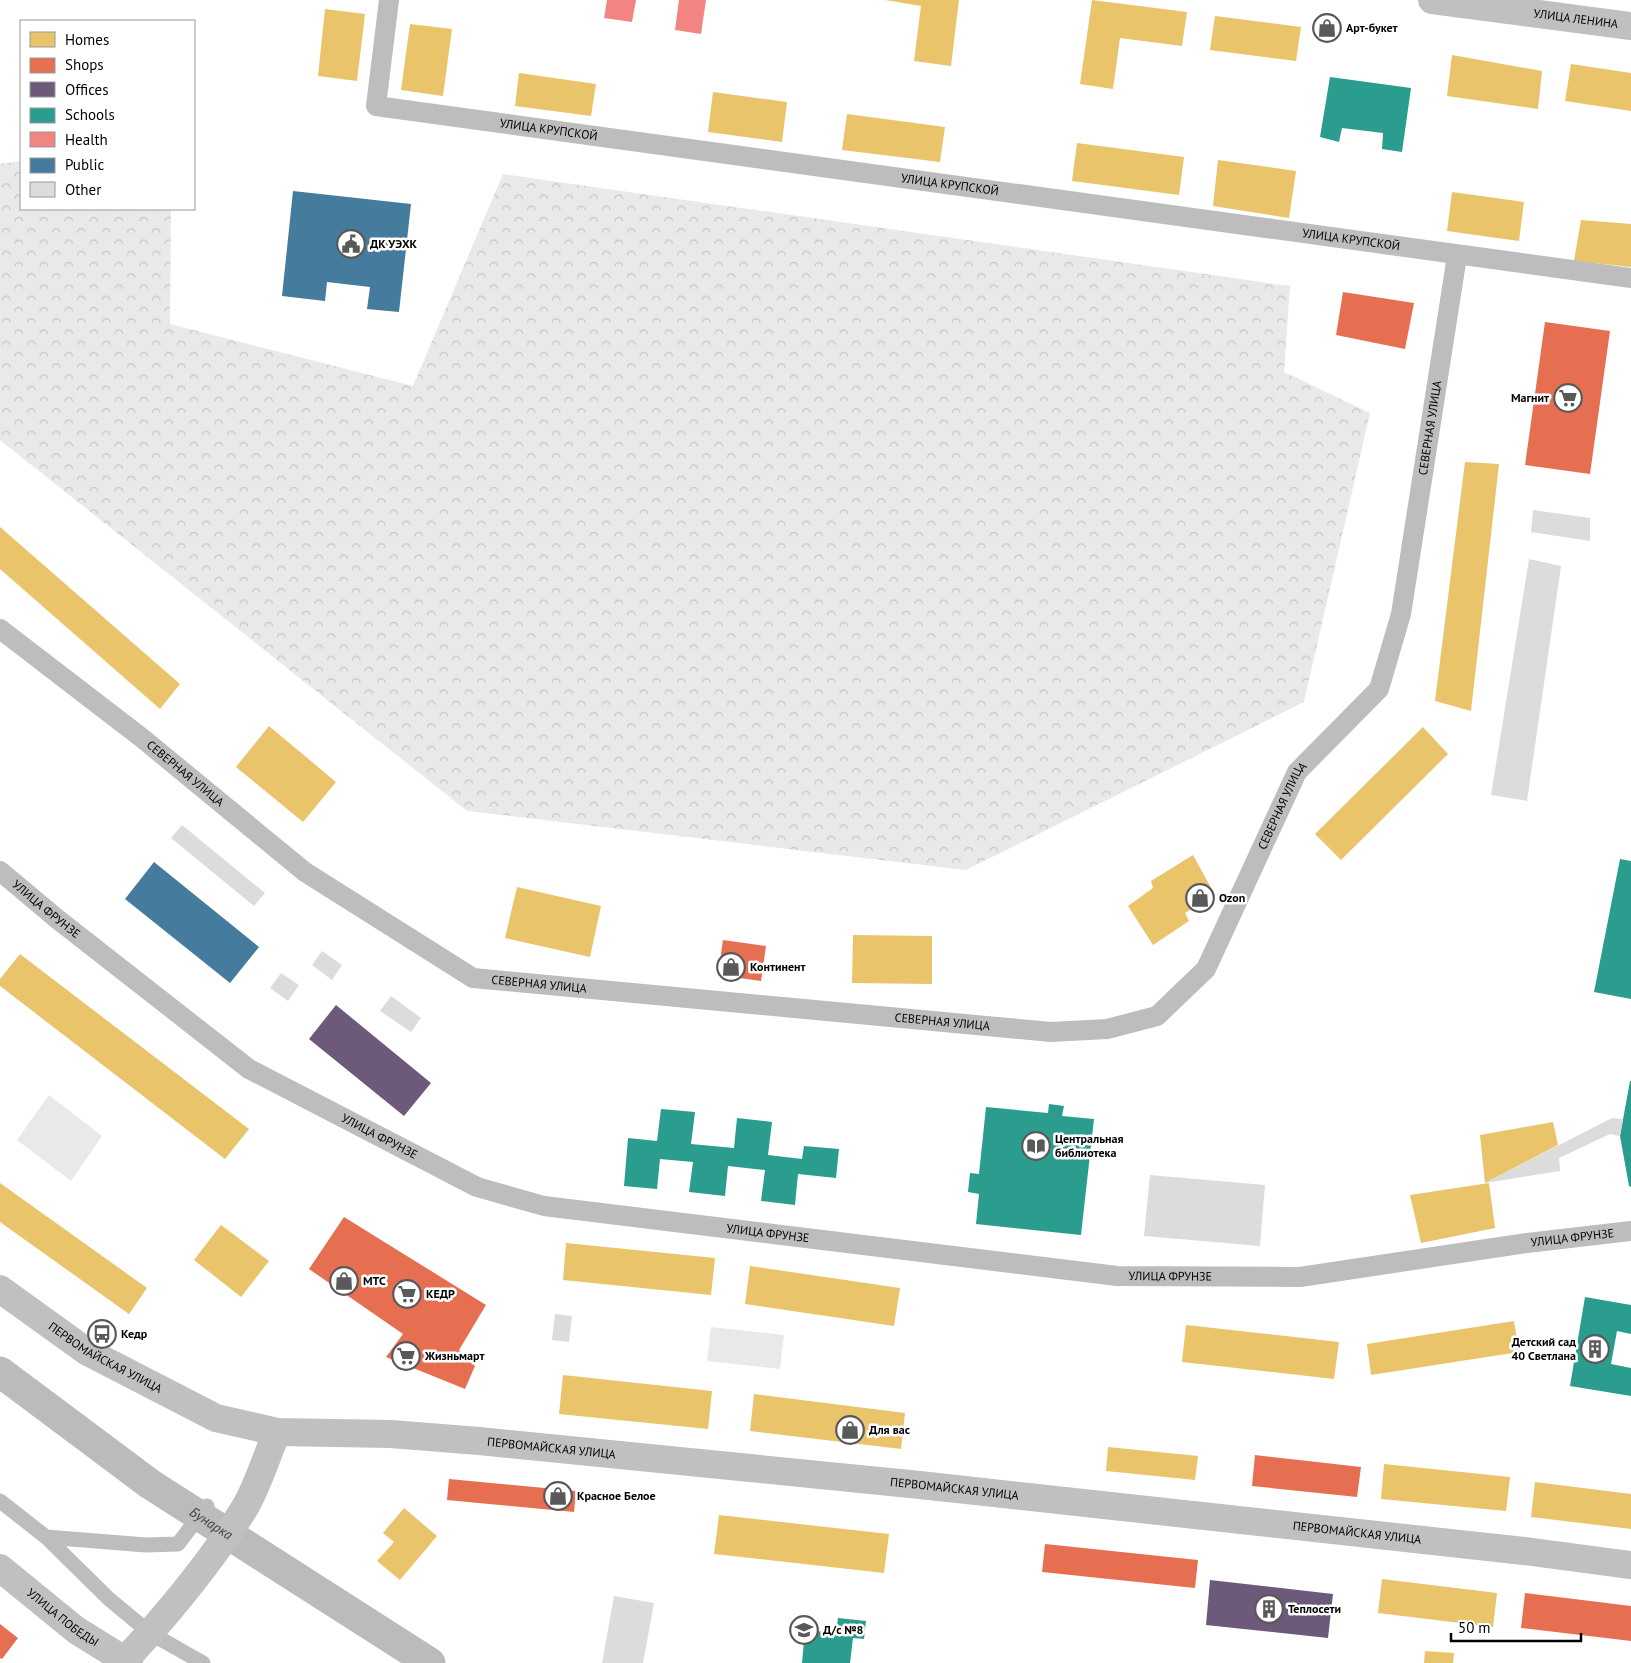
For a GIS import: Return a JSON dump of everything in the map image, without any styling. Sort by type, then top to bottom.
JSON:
[{"type":"main road","name":"УЛИЦА ЛЕНИНА","points":[[1432,0],[1631,26]]},
{"type":"main road","name":"ПЕРВОМАЙСКАЯ УЛИЦА","points":[[0,1289],[86,1351],[216,1418],[277,1432],[391,1434],[537,1446],[937,1486],[1524,1551],[1631,1565]]},
{"type":"main road","points":[[127,1661],[158,1637],[204,1565],[245,1508],[277,1432]]},
{"type":"main road","name":"УЛИЦА ПОБЕДЫ","points":[[0,1568],[76,1630],[127,1661]]},
{"type":"street","name":"УЛИЦА КРУПСКОЙ","points":[[389,0],[376,106],[1457,256],[1631,278]]},
{"type":"street","name":"СЕВЕРНАЯ УЛИЦА","points":[[0,629],[142,738],[306,872],[473,978],[1051,1032],[1107,1029],[1157,1016],[1206,969],[1297,772],[1379,688],[1401,614],[1457,256]]},
{"type":"street","name":"УЛИЦА ФРУНЗЕ","points":[[0,871],[56,918],[249,1069],[477,1187],[544,1206],[1117,1276],[1300,1277],[1526,1242],[1631,1231]]},
{"type":"street","points":[[0,1501],[46,1537],[102,1594],[158,1637],[203,1663]]},
{"type":"street","points":[[46,1537],[146,1545],[178,1544],[207,1506]]},
{"type":"green space","points":[[20,161],[20,210],[171,210],[170,324],[413,386],[503,174],[1290,286],[1284,372],[1370,413],[1304,702],[966,870],[467,811],[0,440],[0,164]]},
{"type":"green space","points":[[49,1095],[102,1136],[71,1181],[17,1140]]},
{"type":"green space","points":[[711,1327],[784,1335],[780,1369],[707,1361]]},
{"type":"building: Homes","points":[[885,0],[959,0],[951,66],[914,61],[921,6]]},
{"type":"building: Homes","points":[[1092,0],[1187,12],[1182,46],[1120,38],[1113,89],[1080,84]]},
{"type":"building: Homes","points":[[325,9],[365,14],[357,81],[318,76]]},
{"type":"building: Homes","points":[[1215,16],[1301,27],[1296,61],[1210,50]]},
{"type":"building: Homes","points":[[410,24],[452,29],[443,96],[401,90]]},
{"type":"building: Homes","points":[[1452,55],[1542,71],[1538,109],[1447,96]]},
{"type":"building: Homes","points":[[1571,64],[1631,73],[1631,111],[1565,101]]},
{"type":"building: Homes","points":[[519,73],[596,84],[591,116],[515,106]]},
{"type":"building: Homes","points":[[713,92],[787,102],[782,142],[708,132]]},
{"type":"building: Homes","points":[[847,114],[945,127],[940,162],[842,150]]},
{"type":"building: Homes","points":[[1077,143],[1184,157],[1179,195],[1072,181]]},
{"type":"building: Homes","points":[[1218,160],[1296,171],[1289,218],[1213,206]]},
{"type":"building: Homes","points":[[1452,192],[1524,202],[1519,241],[1447,231]]},
{"type":"building: Homes","points":[[1581,220],[1631,224],[1631,267],[1574,261]]},
{"type":"building: Homes","points":[[1465,462],[1499,464],[1471,711],[1435,701]]},
{"type":"building: Homes","points":[[0,527],[180,684],[160,709],[0,569]]},
{"type":"building: Homes","points":[[269,726],[336,782],[303,822],[236,767]]},
{"type":"building: Homes","points":[[1423,727],[1448,754],[1341,860],[1315,834]]},
{"type":"building: Homes","points":[[1193,855],[1215,895],[1185,913],[1189,921],[1153,945],[1128,906],[1153,888],[1151,881]]},
{"type":"building: Homes","points":[[517,887],[601,906],[590,957],[505,938]]},
{"type":"building: Homes","points":[[853,935],[932,936],[932,984],[852,983]]},
{"type":"building: Homes","points":[[20,954],[249,1129],[225,1159],[0,986],[0,979]]},
{"type":"building: Homes","points":[[1553,1122],[1558,1145],[1485,1183],[1480,1135]]},
{"type":"building: Homes","points":[[0,1183],[147,1288],[129,1314],[0,1222]]},
{"type":"building: Homes","points":[[1489,1183],[1495,1228],[1421,1243],[1410,1195]]},
{"type":"building: Homes","points":[[221,1225],[269,1261],[241,1297],[194,1260]]},
{"type":"building: Homes","points":[[566,1243],[715,1258],[711,1295],[563,1280]]},
{"type":"building: Homes","points":[[750,1266],[900,1288],[894,1326],[745,1304]]},
{"type":"building: Homes","points":[[1514,1321],[1519,1352],[1371,1375],[1367,1344]]},
{"type":"building: Homes","points":[[1186,1325],[1339,1342],[1334,1379],[1182,1362]]},
{"type":"building: Homes","points":[[563,1375],[712,1391],[708,1429],[559,1414]]},
{"type":"building: Homes","points":[[754,1394],[905,1413],[901,1449],[750,1431]]},
{"type":"building: Homes","points":[[1108,1447],[1198,1456],[1195,1480],[1106,1471]]},
{"type":"building: Homes","points":[[1384,1464],[1510,1477],[1506,1511],[1381,1499]]},
{"type":"building: Homes","points":[[1535,1482],[1631,1494],[1631,1529],[1531,1517]]},
{"type":"building: Homes","points":[[404,1508],[437,1536],[400,1580],[377,1561],[394,1542],[383,1533]]},
{"type":"building: Homes","points":[[719,1515],[889,1534],[884,1573],[714,1554]]},
{"type":"building: Homes","points":[[1382,1579],[1497,1593],[1493,1627],[1378,1613]]},
{"type":"building: Homes","points":[[1425,1651],[1454,1653],[1453,1663],[1424,1663]]},
{"type":"building: Shops","points":[[1318,19],[1337,21],[1336,34],[1316,32]]},
{"type":"building: Shops","points":[[1343,292],[1414,303],[1405,349],[1336,335]]},
{"type":"building: Shops","name":"Магнит","points":[[1545,322],[1610,331],[1590,474],[1525,465]]},
{"type":"building: Shops","points":[[723,940],[766,946],[761,981],[718,975]]},
{"type":"building: Shops","name":"КЕДР","points":[[344,1217],[486,1305],[459,1350],[475,1366],[465,1389],[386,1357],[403,1334],[309,1269]]},
{"type":"building: Shops","points":[[1255,1455],[1361,1467],[1357,1497],[1252,1486]]},
{"type":"building: Shops","points":[[449,1479],[576,1491],[574,1512],[447,1500]]},
{"type":"building: Shops","points":[[1045,1544],[1198,1560],[1195,1588],[1042,1572]]},
{"type":"building: Shops","points":[[1525,1593],[1631,1606],[1631,1641],[1521,1628]]},
{"type":"building: Shops","points":[[0,1624],[18,1638],[2,1659],[0,1658]]},
{"type":"building: Offices","points":[[336,1005],[431,1083],[404,1116],[309,1039]]},
{"type":"building: Offices","name":"Теплосети","points":[[1210,1580],[1333,1594],[1328,1638],[1206,1625]]},
{"type":"building: Schools","points":[[1330,77],[1411,88],[1402,152],[1382,149],[1383,133],[1342,128],[1339,142],[1320,137]]},
{"type":"building: Schools","points":[[1620,859],[1631,861],[1631,999],[1594,992]]},
{"type":"building: Schools","points":[[1630,1081],[1631,1187],[1629,1186],[1620,1136]]},
{"type":"building: Schools","name":"Центральная библиотека","points":[[1049,1104],[1064,1106],[1062,1116],[1094,1119],[1081,1235],[976,1224],[979,1194],[968,1192],[970,1173],[979,1174],[986,1107],[1048,1113]]},
{"type":"building: Schools","points":[[661,1109],[695,1112],[691,1144],[734,1148],[737,1118],[772,1122],[768,1155],[802,1159],[804,1146],[839,1149],[836,1178],[798,1174],[795,1205],[761,1201],[765,1170],[728,1166],[725,1196],[689,1192],[693,1162],[660,1159],[657,1189],[624,1186],[628,1138],[657,1141]]},
{"type":"building: Schools","name":"Детский сад 40 Светлана","points":[[1585,1297],[1631,1305],[1631,1334],[1617,1331],[1611,1364],[1631,1368],[1631,1396],[1570,1386]]},
{"type":"building: Schools","points":[[838,1618],[866,1621],[864,1639],[853,1638],[850,1663],[802,1663],[805,1630],[836,1633]]},
{"type":"building: Health","points":[[607,0],[636,0],[632,22],[604,18]]},
{"type":"building: Health","points":[[679,0],[706,0],[701,34],[675,30]]},
{"type":"building: Public","points":[[293,191],[411,204],[399,312],[367,309],[370,287],[327,282],[325,301],[282,296]]},
{"type":"building: Public","points":[[154,862],[259,947],[230,983],[125,899]]},
{"type":"building: Other","points":[[1533,510],[1590,518],[1590,541],[1531,532]]},
{"type":"building: Other","points":[[1529,559],[1561,566],[1527,801],[1491,795]]},
{"type":"building: Other","points":[[182,825],[265,893],[254,906],[171,838]]},
{"type":"building: Other","points":[[322,951],[342,965],[332,980],[312,965]]},
{"type":"building: Other","points":[[281,973],[299,985],[288,1001],[270,988]]},
{"type":"building: Other","points":[[391,996],[421,1018],[411,1032],[380,1011]]},
{"type":"building: Other","points":[[1612,1118],[1623,1119],[1620,1136],[1610,1134],[1559,1158],[1560,1171],[1485,1183]]},
{"type":"building: Other","points":[[1150,1175],[1265,1185],[1260,1246],[1144,1236]]},
{"type":"building: Other","points":[[555,1314],[572,1316],[569,1342],[552,1340]]},
{"type":"building: Other","points":[[614,1596],[654,1603],[643,1663],[602,1663]]},
{"type":"waterway","name":"Бунарка","points":[[0,1372],[150,1484],[430,1663]]},
{"type":"place","name":"Арт-букет","points":[[1327,28]]},
{"type":"place","name":"ДК УЭХК","points":[[351,244]]},
{"type":"place","name":"Магнит","points":[[1568,398]]},
{"type":"place","name":"Ozon","points":[[1200,898]]},
{"type":"place","name":"Континент","points":[[731,967]]},
{"type":"place","name":"Центральная библиотека","points":[[1036,1146]]},
{"type":"place","name":"МТС","points":[[344,1281]]},
{"type":"place","name":"КЕДР","points":[[407,1294]]},
{"type":"place","name":"Кедр","points":[[102,1334]]},
{"type":"place","name":"Детский сад 40 Светлана","points":[[1595,1349]]},
{"type":"place","name":"Жизньмарт","points":[[406,1356]]},
{"type":"place","name":"Для вас","points":[[850,1430]]},
{"type":"place","name":"Красное Белое","points":[[558,1496]]},
{"type":"place","name":"Теплосети","points":[[1269,1609]]},
{"type":"place","name":"Д/с №8","points":[[804,1630]]}]
